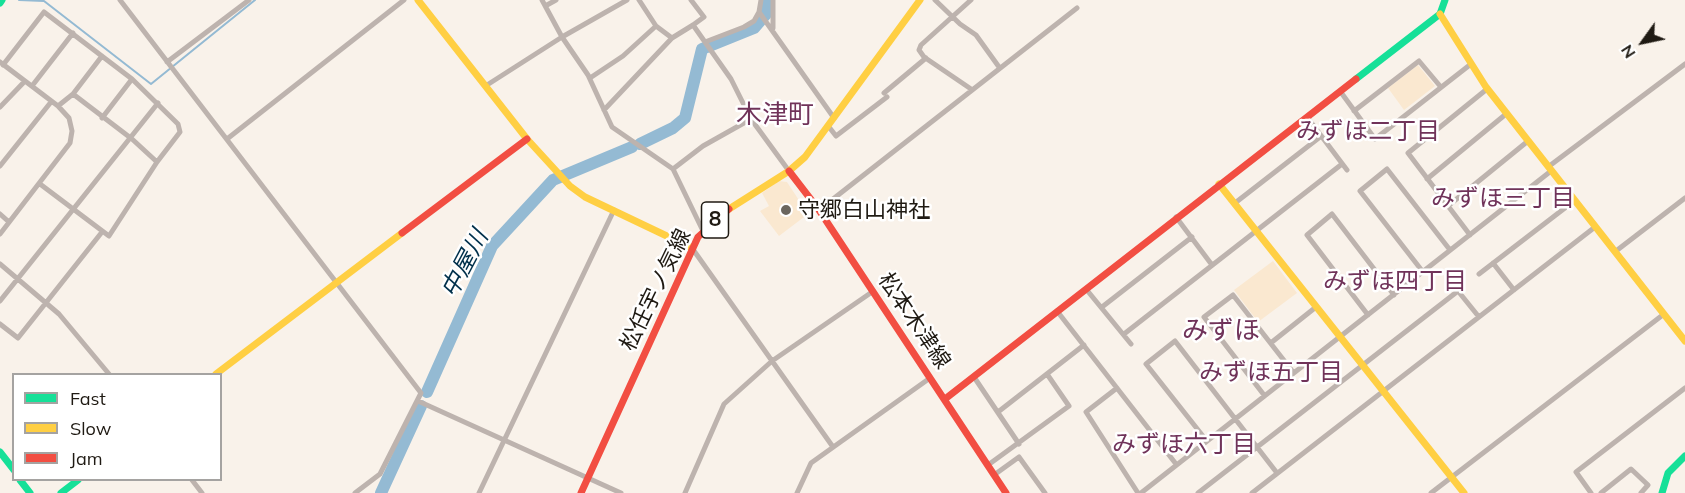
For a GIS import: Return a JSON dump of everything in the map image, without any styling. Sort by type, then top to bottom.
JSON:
[{"type":"street","points":[[120,0],[421,393],[380,474],[355,493]]},
{"type":"street","points":[[169,66],[249,0]]},
{"type":"street","points":[[227,139],[404,0]]},
{"type":"street","points":[[418,0],[487,85],[527,139],[559,176],[585,196],[692,248],[833,447]]},
{"type":"street","points":[[556,0],[544,3],[562,37],[590,78],[612,127],[673,169],[703,231]]},
{"type":"street","points":[[487,85],[562,37],[627,0]]},
{"type":"street","points":[[639,0],[656,26],[672,38]]},
{"type":"street","points":[[604,110],[672,38],[704,17],[691,0]]},
{"type":"street","points":[[761,0],[762,16],[773,28],[835,120]]},
{"type":"street","points":[[773,0],[773,28]]},
{"type":"street","name":"松任宇ノ気線","points":[[581,493],[692,248],[703,231],[719,216],[789,171],[805,157],[835,120],[920,0]]},
{"type":"street","points":[[935,0],[976,35],[999,67]]},
{"type":"street","points":[[971,0],[951,16],[921,45],[919,50],[926,58],[971,89]]},
{"type":"street","points":[[945,399],[1176,217],[1440,14],[1445,0]]},
{"type":"street","points":[[819,210],[1077,8]]},
{"type":"street","points":[[0,234],[70,143],[72,131],[69,118],[58,106],[2,63],[44,12],[132,79],[178,124],[180,132],[157,162],[109,236],[40,184]]},
{"type":"street","points":[[1440,14],[1487,89],[1664,314],[1682,330],[1685,341]]},
{"type":"street","points":[[708,46],[762,16]]},
{"type":"street","points":[[693,25],[731,79],[750,119],[789,171]]},
{"type":"street","points":[[590,78],[623,56],[656,26]]},
{"type":"street","points":[[32,86],[73,33]]},
{"type":"street","points":[[58,106],[73,94],[102,56]]},
{"type":"street","points":[[829,127],[836,136],[926,58]]},
{"type":"street","points":[[1354,111],[1419,61],[1440,86]]},
{"type":"street","points":[[1340,91],[1375,139],[1471,64]]},
{"type":"street","points":[[1117,388],[1086,412],[1139,493],[1394,295],[1685,64]]},
{"type":"street","points":[[102,118],[132,79]]},
{"type":"street","points":[[0,107],[25,81]]},
{"type":"street","points":[[1470,234],[1408,153],[1487,89]]},
{"type":"street","points":[[73,94],[132,139],[157,162]]},
{"type":"street","points":[[0,166],[51,102]]},
{"type":"street","points":[[0,301],[158,104]]},
{"type":"street","points":[[1427,178],[1506,114]]},
{"type":"street","points":[[1307,117],[1347,170]]},
{"type":"street","points":[[673,169],[703,146],[750,119]]},
{"type":"street","points":[[1235,203],[1320,137]]},
{"type":"street","points":[[219,373],[527,139]]},
{"type":"street","points":[[1448,207],[1528,141]]},
{"type":"street","points":[[1124,334],[1342,164]]},
{"type":"street","points":[[1423,272],[1360,191],[1387,169],[1450,250]]},
{"type":"street","name":"松本木津線","points":[[789,171],[819,210],[1006,493]]},
{"type":"street","points":[[1219,184],[1464,493]]},
{"type":"street","points":[[1616,251],[1685,198]]},
{"type":"street","points":[[1479,274],[1574,201]]},
{"type":"street","points":[[479,493],[614,210]]},
{"type":"street","points":[[0,214],[9,222]]},
{"type":"street","points":[[1368,315],[1307,235],[1332,214],[1394,295]]},
{"type":"street","points":[[1176,217],[1212,265]]},
{"type":"street","points":[[1252,493],[1595,227]]},
{"type":"street","points":[[0,324],[18,338],[102,232]]},
{"type":"street","points":[[1102,307],[1192,237]]},
{"type":"street","points":[[1493,263],[1514,290]]},
{"type":"street","points":[[0,264],[47,302],[107,373]]},
{"type":"street","points":[[1198,493],[1465,285]]},
{"type":"street","points":[[1086,289],[1131,344]]},
{"type":"street","points":[[1458,291],[1479,317]]},
{"type":"street","points":[[685,493],[724,404],[772,361],[872,292]]},
{"type":"street","points":[[1264,395],[1204,317],[1233,294],[1293,372]]},
{"type":"street","points":[[1272,342],[1316,307]]},
{"type":"street","points":[[1057,311],[1176,464]]},
{"type":"street","points":[[1431,493],[1664,314]]},
{"type":"street","points":[[1206,440],[1146,364],[1175,341],[1278,473]]},
{"type":"street","points":[[998,412],[1084,345]]},
{"type":"street","points":[[988,465],[1069,406],[1047,374]]},
{"type":"street","points":[[974,377],[1018,444]]},
{"type":"street","points":[[797,493],[811,463],[930,378]]},
{"type":"street","points":[[1591,493],[1576,471],[1685,388]]},
{"type":"street","points":[[418,401],[621,493]]},
{"type":"street","points":[[0,453],[12,468]]},
{"type":"street","points":[[1662,493],[1668,473],[1685,456]]},
{"type":"street","points":[[994,475],[1019,457],[1041,492]]},
{"type":"street","points":[[1601,493],[1631,469],[1648,485],[1641,493]]},
{"type":"street","points":[[21,481],[30,493]]},
{"type":"street","points":[[61,493],[77,481]]},
{"type":"street","points":[[193,481],[202,493]]},
{"type":"shaded area","points":[[1418,65],[1435,86],[1404,110],[1388,88]]},
{"type":"shaded area","points":[[779,181],[787,182],[808,214],[779,236],[760,211],[769,206],[762,193]]},
{"type":"shaded area","points":[[1273,261],[1297,293],[1258,322],[1234,290]]},
{"type":"waterway","points":[[19,0],[44,1],[151,84],[255,0]]},
{"type":"waterway","name":"中屋川","points":[[640,144],[673,128],[685,118],[702,49],[754,28],[766,14],[765,0]]},
{"type":"waterway","name":"中屋川","points":[[427,392],[492,246],[553,180],[632,147]]},
{"type":"waterway","name":"中屋川","points":[[381,493],[421,406]]},
{"type":"traffic: fast","points":[[1356,79],[1440,14],[1445,0]]},
{"type":"traffic: fast","points":[[0,452],[12,467]]},
{"type":"traffic: fast","points":[[1662,493],[1668,473],[1685,456]]},
{"type":"traffic: fast","points":[[21,481],[30,493]]},
{"type":"traffic: fast","points":[[61,493],[77,481]]},
{"type":"traffic: slow","points":[[418,0],[527,139],[570,186],[585,197],[692,248]]},
{"type":"traffic: slow","points":[[729,209],[789,171],[805,157],[920,0]]},
{"type":"traffic: slow","points":[[1440,14],[1486,87],[1685,341]]},
{"type":"traffic: slow","points":[[1219,184],[1464,493]]},
{"type":"traffic: slow","points":[[217,373],[402,233]]},
{"type":"traffic: jam","points":[[945,399],[1356,79]]},
{"type":"traffic: jam","points":[[402,233],[527,139]]},
{"type":"traffic: jam","points":[[789,171],[819,210],[1006,493]]},
{"type":"traffic: jam","points":[[581,493],[698,237],[729,209]]},
{"type":"place","name":"守郷白山神社","points":[[786,210]]},
{"type":"district","name":"木津町","points":[[775,115]]},
{"type":"district","name":"みずほ二丁目","points":[[1368,132]]},
{"type":"district","name":"みずほ三丁目","points":[[1503,199]]},
{"type":"district","name":"みずほ四丁目","points":[[1395,282]]},
{"type":"district","name":"みずほ","points":[[1221,331]]},
{"type":"district","name":"みずほ五丁目","points":[[1271,373]]},
{"type":"district","name":"みずほ六丁目","points":[[1184,445]]}]
